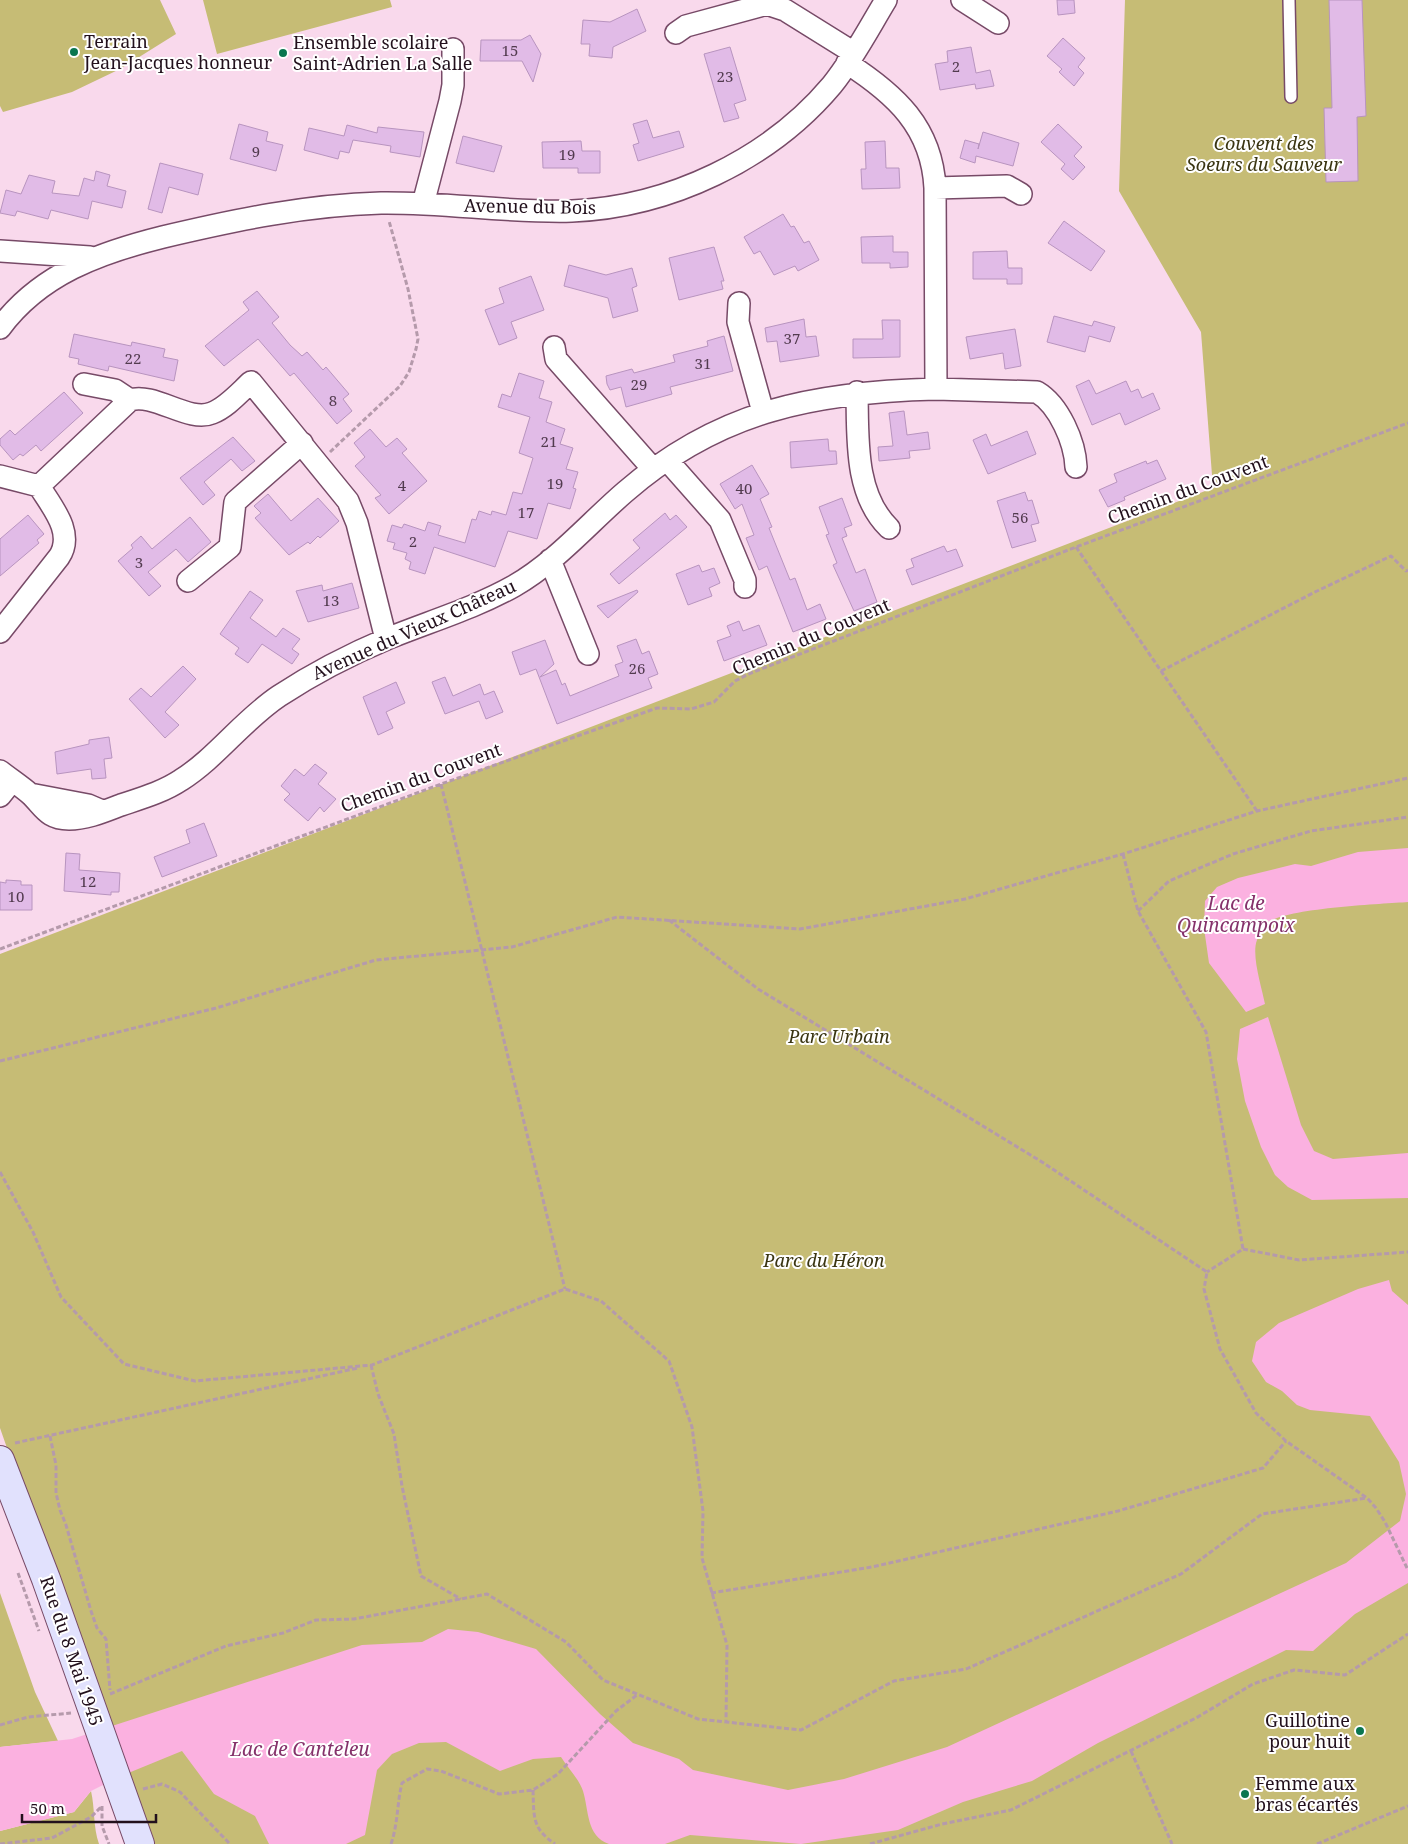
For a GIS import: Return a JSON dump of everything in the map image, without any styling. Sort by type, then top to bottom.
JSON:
[{"type":"main road","name":"Rue du 8 Mai 1945","points":[[4,1452],[46,1579],[125,1844]]},
{"type":"main road","name":"Rue du 8 Mai 1945","points":[[0,1489],[85,1709]]},
{"type":"main road","name":"Rue du 8 Mai 1945","points":[[112,1801],[140,1844]]},
{"type":"street","name":"Avenue du Bois","points":[[0,328],[20,305],[44,284],[92,258],[119,248],[233,220],[297,210],[382,203],[571,211],[607,208],[666,194],[721,172],[760,148],[822,96],[850,58],[886,0]]},
{"type":"street","points":[[962,0],[998,23]]},
{"type":"street","points":[[676,33],[686,26],[767,4],[785,10],[850,58],[891,94],[909,116],[928,152],[935,188],[936,389]]},
{"type":"street","points":[[423,204],[450,101],[453,85],[453,49]]},
{"type":"street","points":[[935,188],[1007,186],[1021,194]]},
{"type":"street","name":"Avenue du Bois","points":[[0,251],[92,258]]},
{"type":"street","points":[[739,303],[738,322],[763,412]]},
{"type":"street","points":[[554,347],[556,359],[660,464],[720,520],[746,580],[745,587]]},
{"type":"street","points":[[39,486],[130,400],[142,398],[206,415],[218,410],[251,382],[343,492],[353,511],[386,639]]},
{"type":"street","points":[[84,384],[114,390],[130,400]]},
{"type":"street","name":"Avenue du Vieux Château","points":[[4,783],[30,794],[88,805],[102,811],[157,793],[181,781],[272,701],[324,669],[386,639],[497,595],[523,581],[550,560],[660,464],[718,430],[763,412],[856,392],[936,389],[1037,392],[1049,400],[1059,413],[1076,456],[1076,466]]},
{"type":"street","points":[[856,392],[861,472],[880,520],[889,528]]},
{"type":"street","points":[[188,581],[230,547],[235,502],[302,443]]},
{"type":"street","points":[[0,476],[39,486],[63,528],[66,544],[59,557],[0,632]]},
{"type":"street","points":[[550,560],[588,654]]},
{"type":"lane","points":[[1289,0],[1292,97]]},
{"type":"path","points":[[319,463],[400,386],[409,372],[416,348],[418,339],[403,266],[392,227],[382,203]]},
{"type":"path","name":"Chemin du Couvent","points":[[0,949],[441,784],[657,708],[691,709],[714,702],[735,681],[751,673],[1076,547],[1408,423]]},
{"type":"path","points":[[1076,547],[1257,811]]},
{"type":"path","points":[[1162,671],[1317,591],[1391,556],[1408,570]]},
{"type":"path","points":[[0,1061],[216,1008],[376,960],[512,948],[617,917],[800,929],[965,899],[1123,854],[1257,811],[1408,778]]},
{"type":"path","points":[[441,784],[565,1289]]},
{"type":"path","points":[[1138,911],[1169,882],[1233,854],[1311,830],[1408,818]]},
{"type":"path","points":[[1123,854],[1138,911],[1206,1032],[1243,1249]]},
{"type":"path","points":[[668,920],[758,989],[1042,1162],[1207,1272]]},
{"type":"path","points":[[0,1172],[34,1232],[61,1297],[124,1364],[195,1381],[372,1365]]},
{"type":"path","points":[[1408,1252],[1299,1260],[1243,1249],[1207,1272],[1204,1288],[1220,1349],[1256,1414],[1286,1441],[1367,1498],[1385,1522],[1408,1570]]},
{"type":"path","points":[[4,1452],[50,1436],[372,1365],[565,1289],[601,1301],[669,1362],[692,1427],[703,1511],[702,1558],[727,1645],[726,1722]]},
{"type":"path","points":[[372,1365],[378,1394],[394,1434],[402,1486],[421,1576],[462,1599]]},
{"type":"path","points":[[50,1436],[56,1465],[56,1493],[60,1510],[97,1628],[106,1639],[85,1709]]},
{"type":"path","points":[[711,1593],[872,1567],[1118,1511],[1263,1468],[1286,1441]]},
{"type":"path","points":[[0,1725],[54,1713],[85,1709],[226,1646],[283,1633],[316,1620],[354,1618],[487,1594],[566,1642],[603,1680],[698,1719],[800,1730],[894,1681],[966,1668],[1181,1574],[1262,1514],[1367,1498]]},
{"type":"path","name":"Rue du 8 Mai 1945","points":[[16,1568],[42,1640]]},
{"type":"path","points":[[870,1844],[942,1824],[1011,1810],[1196,1718],[1253,1684],[1294,1670],[1345,1675],[1408,1634]]},
{"type":"path","points":[[391,1844],[396,1830],[397,1804],[402,1783],[427,1769],[441,1771],[499,1794],[533,1790],[558,1774],[616,1711],[638,1694]]},
{"type":"path","points":[[1131,1751],[1172,1844]]},
{"type":"path","points":[[0,1844],[52,1838],[91,1817],[112,1801],[162,1784],[180,1792],[230,1844]]},
{"type":"path","points":[[533,1790],[534,1814],[540,1833],[556,1844]]},
{"type":"path","points":[[109,1844],[102,1826],[112,1801]]},
{"type":"path","points":[[1317,1844],[1408,1806]]},
{"type":"path","points":[[52,1838],[53,1844]]},
{"type":"green space","name":"Terrain Jean-Jacques honneur","points":[[0,0],[160,0],[176,34],[120,69],[72,92],[3,112],[0,106]]},
{"type":"green space","points":[[203,0],[390,0],[392,7],[217,54]]},
{"type":"green space","name":"Parc Urbain","points":[[1125,0],[1408,0],[1408,1844],[149,1844],[103,1722],[0,1428],[0,954],[1213,488],[1201,332],[1119,191]]},
{"type":"green space","points":[[0,1593],[35,1692],[58,1741],[0,1747]]},
{"type":"green space","points":[[91,1791],[99,1844],[0,1844],[0,1831],[74,1812]]},
{"type":"water","name":"Lac de Quincampoix","points":[[1408,848],[1408,902],[1313,910],[1277,918],[1266,924],[1255,946],[1265,1004],[1246,1012],[1209,963],[1204,928],[1205,901],[1217,887],[1238,878],[1295,864],[1311,866],[1358,852]]},
{"type":"water","points":[[1268,1017],[1301,1125],[1314,1151],[1333,1159],[1408,1153],[1408,1198],[1312,1200],[1288,1187],[1275,1175],[1261,1147],[1245,1101],[1237,1059],[1240,1029]]},
{"type":"water","name":"Lac de Canteleu","points":[[1389,1280],[1392,1291],[1408,1305],[1408,1583],[1355,1614],[1313,1651],[1286,1650],[1098,1743],[1032,1781],[963,1802],[898,1830],[801,1844],[690,1835],[665,1844],[609,1844],[596,1835],[592,1829],[583,1791],[561,1757],[533,1759],[500,1771],[446,1742],[419,1743],[392,1754],[377,1770],[365,1835],[346,1844],[269,1844],[255,1816],[214,1794],[182,1751],[121,1776],[91,1791],[74,1812],[0,1831],[0,1747],[72,1739],[362,1645],[422,1642],[448,1629],[478,1632],[536,1649],[600,1714],[633,1743],[679,1759],[693,1770],[788,1790],[844,1779],[947,1747],[1346,1563],[1400,1521],[1406,1494],[1399,1462],[1370,1416],[1310,1410],[1297,1405],[1282,1391],[1266,1382],[1252,1361],[1256,1342],[1279,1323],[1358,1289]]},
{"type":"building","points":[[1057,0],[1074,0],[1075,13],[1058,15]]},
{"type":"building","points":[[1329,0],[1362,0],[1366,116],[1357,117],[1358,181],[1326,182],[1324,108],[1332,108]]},
{"type":"building","points":[[637,9],[646,31],[613,47],[612,58],[589,56],[590,44],[581,44],[583,20],[610,22]]},
{"type":"building","points":[[530,35],[541,54],[533,82],[522,61],[480,61],[481,40],[521,40]]},
{"type":"building","points":[[1063,38],[1085,58],[1078,67],[1084,73],[1074,86],[1059,72],[1062,69],[1047,56]]},
{"type":"building","points":[[730,47],[746,100],[734,104],[739,118],[724,122],[704,54]]},
{"type":"building","points":[[971,47],[976,73],[990,70],[994,86],[976,89],[975,84],[940,90],[935,64],[948,62],[947,51]]},
{"type":"building","points":[[647,120],[653,138],[679,131],[684,147],[638,161],[633,145],[639,143],[633,124]]},
{"type":"building","points":[[239,124],[268,132],[266,141],[283,145],[276,171],[230,159]]},
{"type":"building","points":[[1058,124],[1082,147],[1074,156],[1085,167],[1073,180],[1061,169],[1065,164],[1041,142]]},
{"type":"building","points":[[347,125],[377,133],[378,127],[424,132],[420,157],[390,152],[391,146],[353,140],[349,153],[340,151],[338,159],[304,150],[309,128],[344,136]]},
{"type":"building","points":[[983,132],[1019,143],[1013,166],[976,156],[975,163],[960,158],[965,140],[979,144],[978,149]]},
{"type":"building","points":[[463,136],[502,146],[494,172],[456,163]]},
{"type":"building","points":[[581,141],[582,151],[600,151],[600,173],[578,173],[578,168],[543,168],[542,142]]},
{"type":"building","points":[[885,141],[886,168],[899,168],[900,188],[862,189],[861,169],[866,169],[865,142]]},
{"type":"building","points":[[160,163],[203,174],[198,195],[169,187],[162,213],[148,209]]},
{"type":"building","points":[[96,171],[110,175],[107,186],[126,191],[122,208],[92,201],[88,219],[51,210],[48,219],[17,211],[15,216],[0,213],[6,190],[21,194],[29,175],[55,181],[52,193],[79,196],[84,178],[94,181]]},
{"type":"building","points":[[783,214],[791,227],[794,226],[804,243],[809,241],[819,260],[798,271],[795,266],[774,275],[760,251],[754,254],[744,237]]},
{"type":"building","points":[[1064,221],[1105,251],[1091,271],[1048,243]]},
{"type":"building","points":[[893,236],[893,252],[908,252],[908,267],[890,268],[890,263],[862,263],[861,237]]},
{"type":"building","points":[[714,247],[724,281],[721,281],[723,289],[679,300],[669,258]]},
{"type":"building","points":[[1007,251],[1008,268],[1022,268],[1022,284],[1007,284],[1007,279],[973,279],[973,252]]},
{"type":"building","points":[[569,265],[606,275],[632,268],[637,286],[632,288],[638,311],[613,318],[608,298],[564,286]]},
{"type":"building","points":[[531,276],[544,310],[511,322],[517,338],[499,345],[485,310],[504,303],[499,288]]},
{"type":"building","points":[[257,291],[279,317],[272,323],[290,345],[302,356],[307,352],[323,370],[326,367],[349,394],[343,399],[352,411],[337,424],[294,373],[290,376],[258,339],[224,366],[205,346],[249,310],[243,302]]},
{"type":"building","points":[[1054,316],[1092,326],[1094,321],[1115,327],[1110,342],[1089,336],[1085,352],[1047,342]]},
{"type":"building","points":[[804,319],[806,337],[816,336],[819,356],[780,362],[777,341],[767,342],[765,328]]},
{"type":"building","points":[[882,320],[900,320],[900,357],[853,358],[853,339],[883,339]]},
{"type":"building","points":[[1015,329],[1021,366],[1005,369],[1003,353],[970,359],[966,337]]},
{"type":"building","points":[[74,334],[131,346],[132,342],[165,349],[163,357],[178,360],[174,381],[109,366],[108,371],[78,364],[79,359],[69,357]]},
{"type":"building","points":[[724,336],[733,371],[670,387],[672,394],[626,407],[621,387],[610,390],[607,384],[606,376],[632,369],[634,373],[675,362],[673,355],[708,346],[707,341]]},
{"type":"building","points":[[519,373],[544,381],[539,398],[552,402],[546,422],[565,429],[560,444],[573,448],[566,469],[578,472],[573,488],[576,489],[570,509],[548,503],[537,539],[508,531],[495,567],[434,547],[425,574],[409,569],[411,562],[405,559],[407,553],[393,549],[395,543],[387,541],[392,525],[402,528],[404,524],[425,531],[428,522],[441,526],[438,535],[465,543],[472,519],[476,520],[479,511],[491,515],[492,511],[506,515],[513,492],[522,494],[533,458],[519,453],[530,417],[498,407],[502,394],[511,397]]},
{"type":"building","points":[[1089,380],[1096,394],[1126,381],[1131,392],[1138,389],[1142,398],[1153,393],[1160,409],[1125,425],[1120,413],[1092,425],[1076,386]]},
{"type":"building","points":[[64,392],[83,413],[41,451],[36,445],[23,456],[20,454],[13,460],[0,445],[0,439],[10,430],[15,435]]},
{"type":"building","points":[[904,411],[907,435],[928,432],[930,449],[909,451],[910,458],[879,461],[878,447],[893,446],[889,413]]},
{"type":"building","points":[[370,429],[386,447],[397,438],[407,449],[402,453],[427,481],[389,514],[375,498],[381,495],[355,466],[365,457],[354,443]]},
{"type":"building","points":[[1027,431],[1036,454],[988,474],[973,440],[986,434],[991,446]]},
{"type":"building","points":[[233,437],[255,461],[242,471],[231,459],[204,482],[215,495],[203,505],[180,478]]},
{"type":"building","points":[[828,439],[829,451],[836,451],[837,464],[791,468],[790,442]]},
{"type":"building","points":[[1157,460],[1166,479],[1124,497],[1125,500],[1108,507],[1099,490],[1117,482],[1114,474],[1146,461],[1147,464]]},
{"type":"building","points":[[752,465],[769,494],[760,499],[772,527],[769,528],[790,580],[795,578],[807,610],[820,604],[826,619],[793,632],[767,566],[759,570],[746,538],[754,535],[742,504],[735,509],[720,484]]},
{"type":"building","points":[[1025,492],[1028,501],[1032,500],[1039,523],[1031,525],[1036,541],[1012,548],[997,501]]},
{"type":"building","points":[[268,494],[291,521],[318,498],[339,521],[320,538],[318,536],[310,544],[308,542],[289,555],[255,518],[261,513],[254,506]]},
{"type":"building","points":[[842,498],[852,525],[844,528],[847,536],[842,538],[856,573],[865,569],[877,602],[854,611],[833,565],[837,563],[826,535],[829,534],[819,507]]},
{"type":"building","points":[[665,513],[670,520],[676,515],[687,527],[619,584],[610,574],[640,548],[633,540]]},
{"type":"building","points":[[28,515],[44,534],[37,540],[39,543],[0,576],[0,539]]},
{"type":"building","points":[[190,517],[211,542],[188,562],[176,549],[148,572],[161,586],[149,596],[118,561],[133,548],[131,545],[141,536],[152,549]]},
{"type":"building","points":[[944,546],[947,552],[956,549],[963,566],[912,585],[906,570],[914,567],[911,559]]},
{"type":"building","points":[[699,565],[702,572],[714,568],[720,583],[709,588],[712,596],[688,605],[676,574]]},
{"type":"building","points":[[352,583],[359,608],[308,622],[296,591],[322,585],[323,591]]},
{"type":"building","points":[[637,590],[638,592],[608,618],[597,606]]},
{"type":"building","points":[[250,591],[263,600],[250,618],[276,637],[283,628],[300,639],[292,649],[299,654],[292,664],[262,644],[248,663],[235,654],[239,648],[220,634]]},
{"type":"building","points":[[739,621],[743,631],[759,625],[767,645],[724,661],[717,641],[731,636],[727,626]]},
{"type":"building","points":[[636,639],[642,654],[649,651],[658,674],[648,678],[652,688],[557,724],[536,669],[520,675],[512,652],[545,640],[554,664],[540,677],[556,670],[562,685],[565,683],[570,696],[619,676],[615,665],[623,662],[617,646]]},
{"type":"building","points":[[183,666],[196,679],[165,712],[179,725],[165,738],[129,699],[141,688],[151,697]]},
{"type":"building","points":[[445,677],[453,696],[480,684],[484,695],[494,691],[503,712],[486,719],[479,701],[445,714],[432,682]]},
{"type":"building","points":[[396,682],[405,703],[386,712],[393,728],[378,735],[363,697]]},
{"type":"building","points":[[109,737],[112,758],[104,759],[106,778],[92,779],[91,769],[57,774],[55,752],[89,744],[89,740]]},
{"type":"building","points":[[315,764],[327,773],[318,784],[336,799],[324,812],[320,807],[308,821],[284,800],[290,794],[281,786],[295,769],[304,776]]},
{"type":"building","points":[[204,823],[217,856],[162,877],[154,857],[190,843],[186,830]]},
{"type":"building","points":[[66,853],[80,854],[79,870],[120,873],[119,892],[111,892],[111,895],[64,891]]},
{"type":"building","points":[[6,880],[21,881],[21,885],[32,885],[32,910],[0,910],[0,882],[6,883]]},
{"type":"place","name":"Terrain Jean-Jacques honneur","points":[[74,52]]},
{"type":"place","name":"Ensemble scolaire Saint-Adrien La Salle","points":[[283,53]]},
{"type":"place","name":"Guillotine pour huit","points":[[1360,1731]]},
{"type":"place","name":"Femme aux bras écartés","points":[[1245,1794]]},
{"type":"park label","name":"Couvent des Soeurs du Sauveur","points":[[1264,154]]},
{"type":"park label","name":"Parc du Héron","points":[[824,1261]]}]
